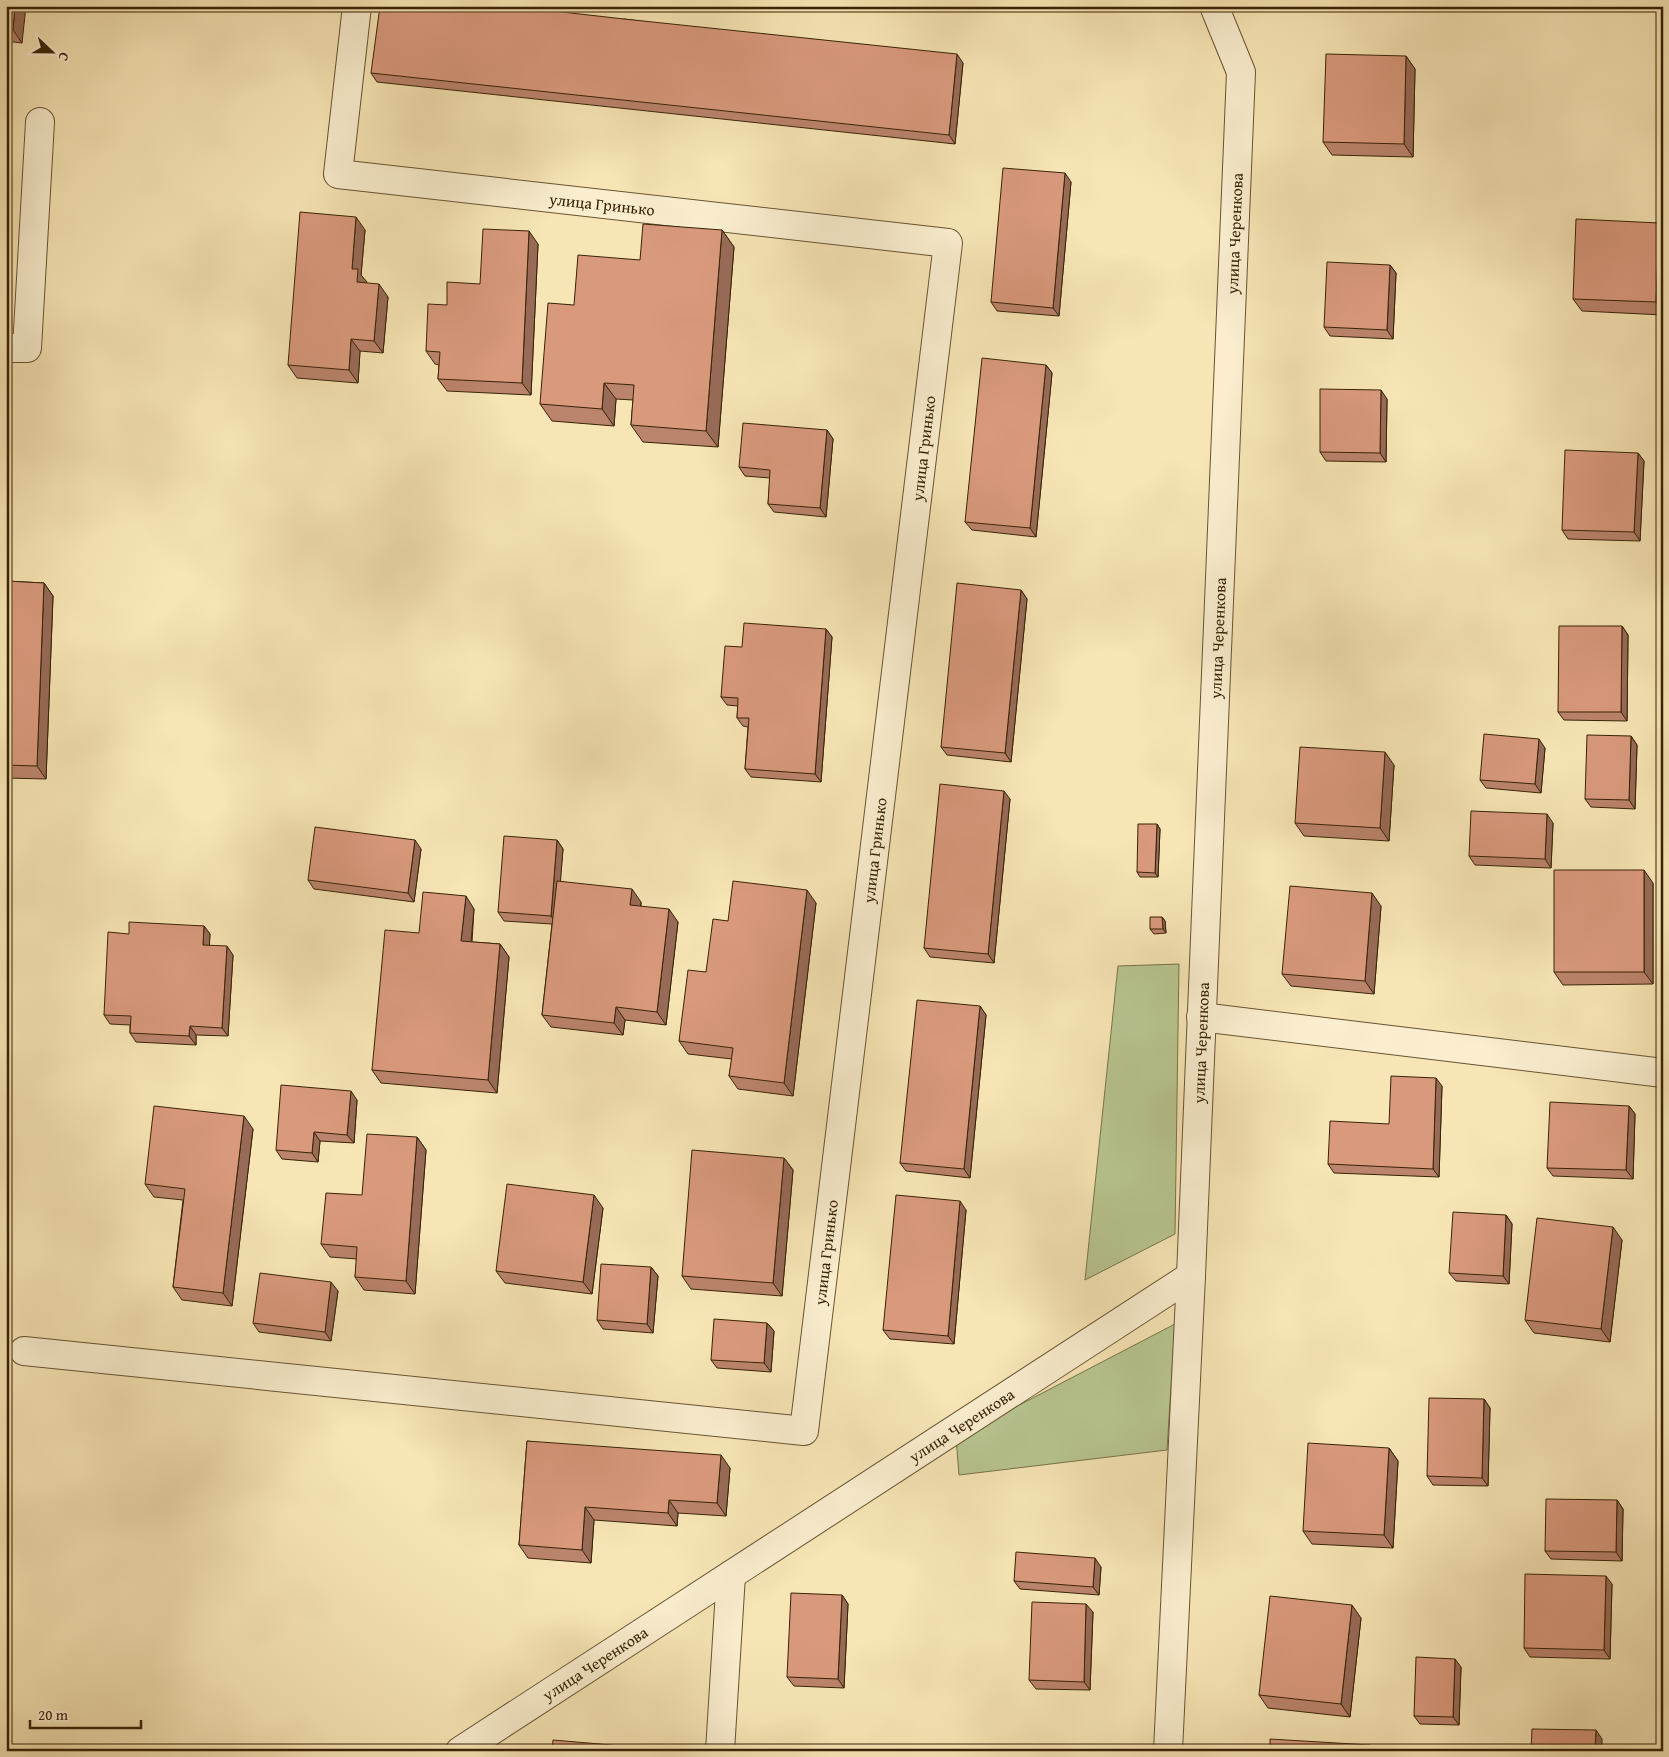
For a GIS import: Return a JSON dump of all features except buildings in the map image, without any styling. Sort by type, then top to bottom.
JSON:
[{"type":"street","name":"улица Гринько","points":[[24,1351],[804,1430],[948,243],[338,174],[357,6]]},
{"type":"street","name":"улица Черенкова","points":[[1168,1751],[1191,1276],[1241,72],[1214,6]]},
{"type":"street","points":[[6,348],[26,348],[40,122]]},
{"type":"street","points":[[1201,1017],[1663,1073]]},
{"type":"street","name":"улица Черенкова","points":[[460,1751],[1191,1276]]},
{"type":"street","points":[[720,1751],[731,1575]]},
{"type":"green space","points":[[1179,964],[1175,1234],[1085,1280],[1118,966]]},
{"type":"green space","points":[[1175,1324],[1167,1450],[959,1475],[956,1438]]}]
